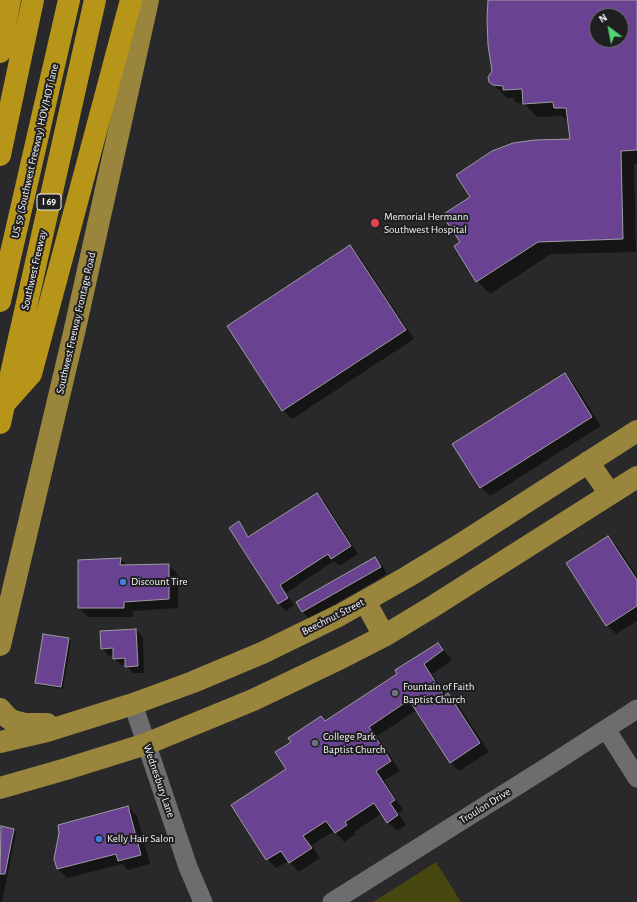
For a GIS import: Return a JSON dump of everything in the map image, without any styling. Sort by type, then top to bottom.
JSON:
[{"type":"highway","points":[[0,52],[10,0]]},
{"type":"highway","points":[[0,155],[33,0]]},
{"type":"highway","name":"US 59 (Southwest Freeway) HOV/HOT lane","points":[[0,301],[69,0]]},
{"type":"highway","name":"Southwest Freeway","points":[[2,414],[95,0]]},
{"type":"highway","points":[[2,414],[30,374],[131,0]]},
{"type":"main road","name":"Southwest Freeway Frontage Road","points":[[0,645],[74,333],[148,0]]},
{"type":"main road","name":"Beechnut Street","points":[[0,742],[47,731],[133,704],[193,682],[262,653],[365,601],[458,546],[637,431]]},
{"type":"main road","points":[[588,462],[610,494]]},
{"type":"main road","points":[[0,788],[146,744],[253,700],[343,657],[384,636],[484,575],[637,477]]},
{"type":"main road","points":[[365,601],[384,636]]},
{"type":"main road","points":[[0,709],[13,721],[25,724],[43,724],[91,718]]},
{"type":"street","name":"Wednesbury Lane","points":[[133,704],[188,867],[202,902]]},
{"type":"street","name":"Troulon Drive","points":[[332,902],[637,709]]},
{"type":"street","points":[[606,729],[637,778]]},
{"type":"shaded area","points":[[436,862],[461,902],[373,902]]},
{"type":"building","points":[[488,0],[637,0],[637,150],[621,151],[623,239],[538,242],[476,282],[454,246],[460,242],[442,215],[470,197],[456,175],[492,151],[513,143],[535,140],[570,139],[566,108],[554,108],[553,102],[523,104],[522,89],[503,90],[503,86],[493,85],[489,82],[488,77],[492,71],[488,45]]},
{"type":"building","points":[[350,245],[406,330],[282,411],[227,326]]},
{"type":"building","points":[[565,373],[592,417],[480,488],[452,444]]},
{"type":"building","points":[[317,493],[351,546],[331,559],[328,554],[280,585],[288,598],[278,604],[229,528],[239,521],[248,537]]},
{"type":"building","points":[[608,536],[637,580],[637,606],[606,626],[566,563]]},
{"type":"building","points":[[375,557],[381,567],[302,612],[296,602]]},
{"type":"building","name":"Discount Tire","points":[[121,558],[120,565],[169,564],[169,599],[124,602],[124,608],[78,608],[78,560]]},
{"type":"building","points":[[136,629],[138,666],[125,667],[125,658],[113,659],[113,648],[101,649],[100,631]]},
{"type":"building","points":[[43,634],[69,638],[61,687],[35,683]]},
{"type":"building","points":[[438,643],[443,650],[424,664],[444,696],[448,693],[480,743],[450,763],[409,700],[369,727],[391,761],[376,771],[395,800],[390,803],[398,815],[387,823],[374,803],[345,822],[347,825],[335,833],[326,821],[303,836],[312,848],[289,863],[281,851],[266,860],[231,805],[286,769],[275,752],[291,742],[288,738],[321,716],[325,721],[397,674],[395,670]]},
{"type":"building","name":"Kelly Hair Salon","points":[[128,806],[141,855],[118,861],[116,854],[57,869],[54,859],[59,833],[58,825]]},
{"type":"building","points":[[1,826],[14,829],[5,874],[0,874]]},
{"type":"place","name":"Memorial Hermann Southwest Hospital","points":[[375,223]]},
{"type":"place","name":"Discount Tire","points":[[123,582]]},
{"type":"place","name":"Fountain of Faith Baptist Church","points":[[395,693]]},
{"type":"place","name":"College Park Baptist Church","points":[[315,743]]},
{"type":"place","name":"Kelly Hair Salon","points":[[99,839]]}]
